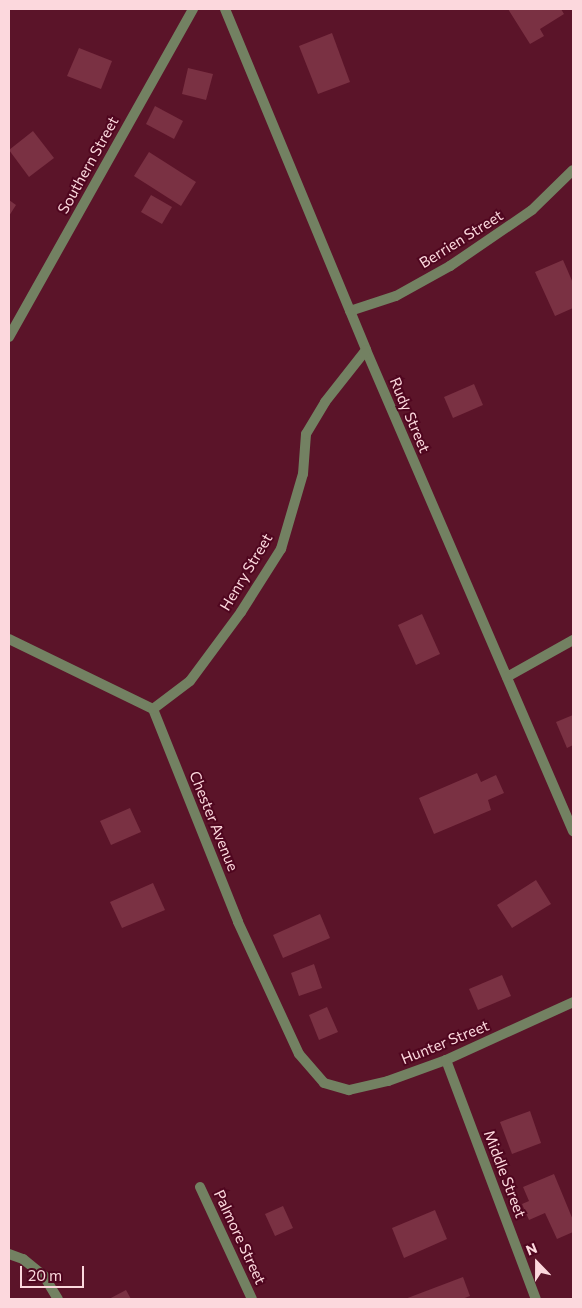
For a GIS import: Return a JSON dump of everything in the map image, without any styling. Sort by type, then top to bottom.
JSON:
[{"type":"street","name":"Southern Street","points":[[9,337],[193,9]]},
{"type":"street","name":"Rudy Street","points":[[225,9],[366,350],[573,831]]},
{"type":"street","name":"Berrien Street","points":[[350,311],[396,296],[450,266],[532,210],[573,170]]},
{"type":"street","name":"Henry Street","points":[[153,709],[190,681],[241,612],[281,549],[300,483],[306,434],[325,402],[366,350]]},
{"type":"street","points":[[9,639],[153,709]]},
{"type":"street","points":[[507,677],[573,640]]},
{"type":"street","name":"Chester Avenue","points":[[153,709],[242,930],[299,1054],[324,1083]]},
{"type":"street","name":"Hunter Street","points":[[324,1083],[349,1090],[446,1060],[573,1002]]},
{"type":"street","name":"Middle Street","points":[[446,1060],[536,1299]]},
{"type":"street","name":"Palmore Street","points":[[200,1187],[252,1299]]},
{"type":"street","points":[[9,1254],[23,1259],[44,1276],[58,1299]]},
{"type":"building","points":[[508,9],[561,9],[564,14],[540,29],[544,36],[530,44]]},
{"type":"building","points":[[332,33],[350,82],[318,94],[299,46]]},
{"type":"building","points":[[79,48],[112,61],[101,89],[67,76]]},
{"type":"building","points":[[188,68],[213,74],[206,100],[182,94]]},
{"type":"building","points":[[155,106],[183,121],[174,139],[146,124]]},
{"type":"building","points":[[33,131],[54,158],[29,177],[9,150]]},
{"type":"building","points":[[149,152],[196,182],[181,206],[134,176]]},
{"type":"building","points":[[151,195],[172,207],[162,224],[141,212]]},
{"type":"building","points":[[9,200],[16,205],[9,216]]},
{"type":"building","points":[[563,260],[573,283],[573,308],[555,316],[535,272]]},
{"type":"building","points":[[474,384],[483,405],[453,418],[444,397]]},
{"type":"building","points":[[422,614],[440,654],[416,665],[398,625]]},
{"type":"building","points":[[573,715],[573,745],[567,748],[556,722]]},
{"type":"building","points":[[477,773],[481,782],[496,775],[504,793],[488,800],[491,810],[434,834],[419,798]]},
{"type":"building","points":[[130,808],[141,832],[111,845],[100,821]]},
{"type":"building","points":[[536,880],[551,904],[512,928],[497,905]]},
{"type":"building","points":[[153,883],[165,910],[122,928],[110,902]]},
{"type":"building","points":[[320,914],[330,938],[283,958],[273,935]]},
{"type":"building","points":[[314,964],[322,988],[299,996],[291,973]]},
{"type":"building","points":[[502,975],[511,996],[478,1010],[469,989]]},
{"type":"building","points":[[327,1007],[338,1032],[319,1040],[309,1015]]},
{"type":"building","points":[[530,1111],[541,1143],[512,1154],[500,1122]]},
{"type":"building","points":[[554,1174],[573,1220],[573,1232],[557,1239],[545,1213],[529,1220],[522,1204],[529,1201],[523,1187]]},
{"type":"building","points":[[283,1206],[293,1228],[275,1236],[265,1214]]},
{"type":"building","points":[[435,1210],[447,1239],[404,1258],[392,1228]]},
{"type":"building","points":[[463,1277],[470,1296],[462,1299],[405,1299]]},
{"type":"building","points":[[126,1290],[131,1299],[109,1299]]}]
